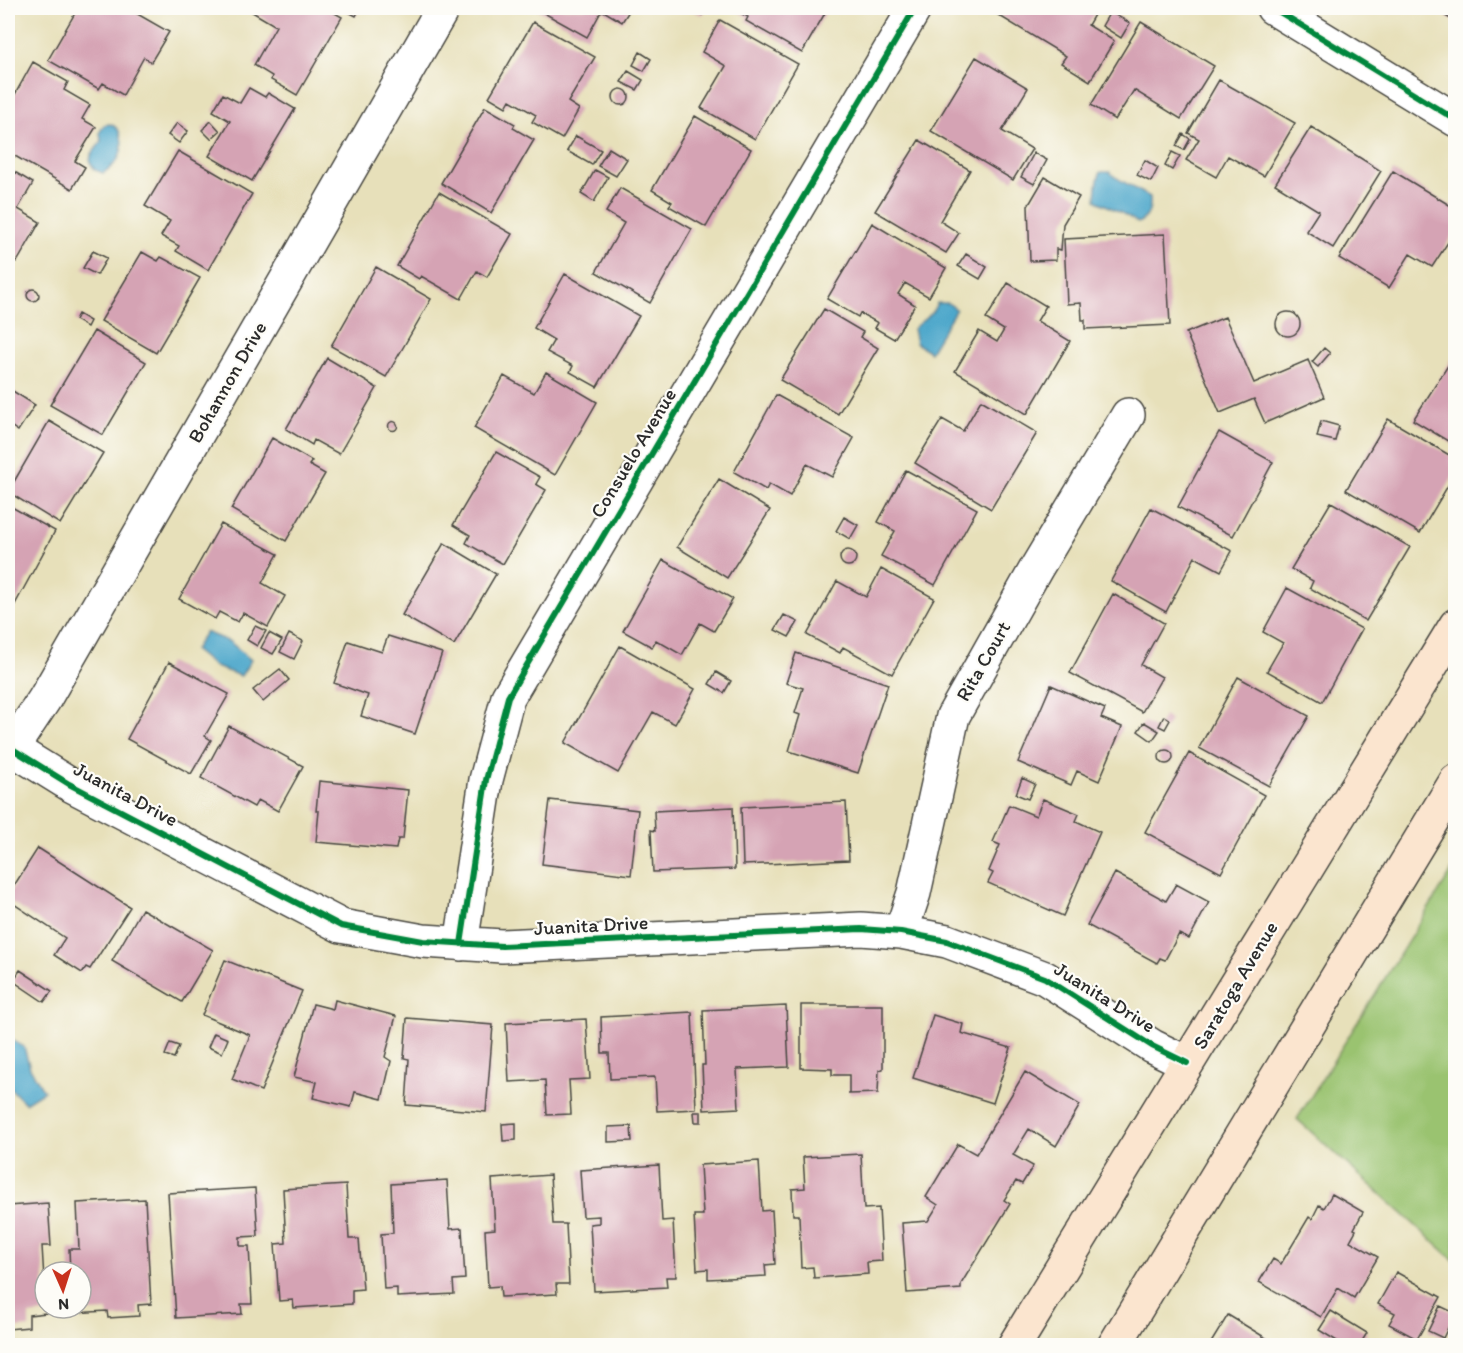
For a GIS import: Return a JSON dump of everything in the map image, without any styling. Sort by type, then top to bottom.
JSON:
[{"type":"main road","name":"Saratoga Avenue","points":[[1014,1346],[1455,625]]},
{"type":"main road","points":[[1114,1346],[1455,781]]},
{"type":"street","name":"Bohannon Drive","points":[[9,751],[56,680],[443,8]]},
{"type":"street","name":"Consuelo Avenue","points":[[461,944],[486,780],[508,697],[915,8]]},
{"type":"street","points":[[1273,8],[1455,120]]},
{"type":"street","name":"Rita Court","points":[[901,932],[914,893],[952,716],[1037,567],[1128,416]]},
{"type":"street","name":"Juanita Drive","points":[[9,751],[341,926],[423,941],[502,946],[861,929],[901,932],[947,941],[1045,978],[1152,1046],[1187,1063]]},
{"type":"green space","points":[[1455,866],[1455,1261],[1297,1119]]},
{"type":"water","points":[[104,125],[115,126],[120,134],[121,150],[115,164],[103,173],[95,170],[90,162],[91,155],[101,142],[100,132]]},
{"type":"water","points":[[1101,172],[1110,172],[1150,197],[1150,209],[1145,218],[1138,223],[1096,200],[1097,182]]},
{"type":"water","points":[[937,303],[948,303],[956,309],[930,352],[916,343],[913,329],[929,315]]},
{"type":"water","points":[[205,632],[230,642],[251,660],[241,676],[215,667],[194,650]]},
{"type":"water","points":[[8,1038],[24,1047],[30,1068],[44,1091],[25,1103],[8,1086]]},
{"type":"building","points":[[78,8],[127,8],[169,32],[151,62],[144,57],[123,95],[103,83],[99,89],[48,60]]},
{"type":"building","points":[[251,8],[326,8],[342,17],[297,95],[271,80],[272,76],[254,65],[276,26],[249,10]]},
{"type":"building","points":[[341,8],[360,8],[356,16]]},
{"type":"building","points":[[535,8],[631,8],[622,22],[602,10],[587,37]]},
{"type":"building","points":[[688,8],[707,8],[702,15]]},
{"type":"building","points":[[731,8],[828,8],[802,53],[746,21],[748,17]]},
{"type":"building","points":[[996,8],[1098,8],[1088,25],[1114,41],[1090,81],[1061,63],[1066,56],[993,12]]},
{"type":"building","points":[[1431,8],[1456,8],[1456,22]]},
{"type":"building","points":[[1110,12],[1130,23],[1121,38],[1102,26]]},
{"type":"building","points":[[720,20],[798,64],[755,139],[701,108],[726,66],[702,52]]},
{"type":"building","points":[[533,22],[595,57],[568,102],[579,109],[562,139],[532,122],[536,115],[510,100],[506,107],[489,97]]},
{"type":"building","points":[[1141,22],[1214,66],[1181,119],[1134,90],[1115,120],[1091,105]]},
{"type":"building","points":[[640,52],[651,59],[644,71],[633,65]]},
{"type":"building","points":[[976,57],[1028,88],[1002,131],[1032,149],[1013,180],[931,131]]},
{"type":"building","points":[[33,62],[68,82],[64,90],[90,105],[82,119],[96,127],[75,161],[85,167],[72,189],[8,152],[8,107]]},
{"type":"building","points":[[628,71],[643,80],[637,90],[621,82]]},
{"type":"building","points":[[1219,80],[1295,123],[1264,176],[1228,156],[1216,177],[1186,160],[1199,139],[1188,133]]},
{"type":"building","points":[[249,88],[265,97],[268,93],[295,109],[252,181],[209,156],[230,121],[213,111],[223,94],[240,103]]},
{"type":"building","points":[[621,89],[627,91],[629,97],[627,103],[621,105],[615,103],[613,97],[615,91]]},
{"type":"building","points":[[485,107],[515,124],[513,128],[534,140],[491,213],[441,183]]},
{"type":"building","points":[[695,116],[751,149],[706,227],[669,206],[672,202],[652,190]]},
{"type":"building","points":[[211,121],[220,131],[211,139],[202,130]]},
{"type":"building","points":[[177,123],[188,131],[179,143],[168,135]]},
{"type":"building","points":[[1311,127],[1381,171],[1333,248],[1306,231],[1319,211],[1275,184]]},
{"type":"building","points":[[1183,134],[1190,139],[1184,150],[1176,146]]},
{"type":"building","points":[[576,136],[601,150],[592,165],[567,151]]},
{"type":"building","points":[[919,140],[970,170],[940,221],[959,233],[946,253],[875,211]]},
{"type":"building","points":[[609,148],[627,159],[616,176],[598,166]]},
{"type":"building","points":[[178,151],[252,194],[208,270],[176,251],[179,246],[161,236],[170,221],[145,206]]},
{"type":"building","points":[[1172,152],[1180,156],[1172,170],[1165,166]]},
{"type":"building","points":[[1034,153],[1047,160],[1034,184],[1021,177]]},
{"type":"building","points":[[1145,160],[1158,168],[1151,182],[1137,175]]},
{"type":"building","points":[[8,168],[33,183],[18,209],[40,222],[17,262],[8,256]]},
{"type":"building","points":[[595,170],[608,177],[594,202],[581,194]]},
{"type":"building","points":[[1393,171],[1456,209],[1456,230],[1432,267],[1410,254],[1389,288],[1339,258]]},
{"type":"building","points":[[1045,177],[1079,197],[1063,224],[1061,250],[1056,249],[1056,260],[1030,261],[1028,206]]},
{"type":"building","points":[[620,188],[692,229],[650,303],[596,272],[624,223],[606,212]]},
{"type":"building","points":[[439,192],[512,234],[487,277],[477,271],[461,299],[421,276],[419,279],[397,266]]},
{"type":"building","points":[[872,223],[946,268],[929,297],[905,283],[898,294],[915,305],[894,339],[875,328],[878,323],[860,313],[858,317],[827,299]]},
{"type":"building","points":[[1165,234],[1170,325],[1085,329],[1081,303],[1067,304],[1064,239]]},
{"type":"building","points":[[93,251],[107,258],[97,275],[83,268]]},
{"type":"building","points":[[142,252],[158,261],[161,257],[200,278],[156,353],[101,321]]},
{"type":"building","points":[[966,254],[987,267],[980,279],[958,266]]},
{"type":"building","points":[[376,267],[431,299],[386,377],[331,346]]},
{"type":"building","points":[[565,274],[639,316],[597,387],[570,372],[573,366],[547,352],[554,340],[534,328]]},
{"type":"building","points":[[1008,283],[1046,306],[1037,321],[1070,341],[1027,414],[955,371],[979,331],[997,342],[1004,330],[986,319]]},
{"type":"building","points":[[35,289],[38,290],[38,300],[31,301],[28,300],[27,293],[28,290]]},
{"type":"building","points":[[824,309],[863,332],[860,337],[878,348],[838,414],[780,380]]},
{"type":"building","points":[[1288,312],[1296,316],[1300,324],[1296,332],[1288,336],[1280,332],[1276,324],[1280,316]]},
{"type":"building","points":[[78,314],[90,321],[87,327],[75,320]]},
{"type":"building","points":[[1225,317],[1254,383],[1308,360],[1324,397],[1265,423],[1254,399],[1220,413],[1186,333]]},
{"type":"building","points":[[94,331],[146,362],[103,435],[50,405]]},
{"type":"building","points":[[1324,348],[1330,353],[1318,367],[1312,362]]},
{"type":"building","points":[[1456,353],[1456,446],[1413,420]]},
{"type":"building","points":[[327,358],[377,388],[339,454],[314,440],[312,445],[286,429]]},
{"type":"building","points":[[546,372],[597,402],[555,475],[474,428],[504,376],[534,393]]},
{"type":"building","points":[[8,388],[35,405],[18,431],[8,424]]},
{"type":"building","points":[[776,395],[854,438],[832,477],[807,464],[790,496],[769,484],[766,490],[734,472]]},
{"type":"building","points":[[981,400],[1037,433],[991,509],[915,463],[942,419],[963,431]]},
{"type":"building","points":[[1388,419],[1456,459],[1456,472],[1420,533],[1346,490]]},
{"type":"building","points":[[49,421],[103,453],[60,524],[8,492]]},
{"type":"building","points":[[1321,421],[1339,426],[1335,441],[1317,437]]},
{"type":"building","points":[[393,422],[397,426],[393,430],[389,426]]},
{"type":"building","points":[[1219,432],[1273,462],[1233,536],[1178,507]]},
{"type":"building","points":[[272,438],[312,461],[309,465],[325,474],[286,541],[231,509]]},
{"type":"building","points":[[496,452],[540,477],[536,484],[546,490],[503,564],[466,543],[470,535],[453,525]]},
{"type":"building","points":[[906,470],[977,509],[935,585],[881,556],[895,531],[878,522]]},
{"type":"building","points":[[719,479],[770,510],[727,578],[677,547]]},
{"type":"building","points":[[1331,502],[1410,547],[1366,621],[1310,588],[1313,581],[1291,569]]},
{"type":"building","points":[[8,505],[55,531],[13,608],[8,605]]},
{"type":"building","points":[[1151,508],[1232,551],[1221,571],[1195,557],[1166,612],[1111,581]]},
{"type":"building","points":[[844,517],[858,525],[850,539],[836,531]]},
{"type":"building","points":[[221,524],[278,554],[262,583],[285,596],[268,627],[243,613],[238,622],[219,612],[215,619],[179,599]]},
{"type":"building","points":[[444,543],[496,574],[454,645],[402,615]]},
{"type":"building","points":[[848,550],[854,552],[856,558],[854,564],[848,566],[842,564],[840,558],[842,552]]},
{"type":"building","points":[[663,560],[733,599],[714,631],[700,623],[682,655],[656,640],[652,647],[623,631]]},
{"type":"building","points":[[881,569],[934,598],[892,674],[843,647],[840,653],[807,635],[837,581],[866,597]]},
{"type":"building","points":[[1287,588],[1362,629],[1322,702],[1267,671],[1283,643],[1263,632]]},
{"type":"building","points":[[1113,594],[1164,623],[1141,665],[1162,677],[1142,712],[1070,673]]},
{"type":"building","points":[[784,615],[798,622],[789,637],[775,630]]},
{"type":"building","points":[[255,626],[266,631],[257,646],[247,640]]},
{"type":"building","points":[[269,633],[282,640],[273,654],[261,648]]},
{"type":"building","points":[[289,634],[303,641],[294,659],[280,652]]},
{"type":"building","points":[[388,636],[442,653],[415,734],[361,716],[368,695],[334,683],[348,641],[382,652]]},
{"type":"building","points":[[620,646],[695,689],[675,724],[653,712],[618,773],[565,743]]},
{"type":"building","points":[[796,653],[888,684],[858,773],[789,751],[800,715],[795,713],[803,688],[786,683]]},
{"type":"building","points":[[169,662],[229,694],[205,736],[211,740],[191,774],[127,739]]},
{"type":"building","points":[[280,669],[289,680],[263,702],[253,690]]},
{"type":"building","points":[[716,672],[731,681],[724,693],[709,684]]},
{"type":"building","points":[[1238,677],[1309,716],[1269,786],[1199,748]]},
{"type":"building","points":[[1051,685],[1105,709],[1101,718],[1122,727],[1099,781],[1077,771],[1071,785],[1018,762]]},
{"type":"building","points":[[1164,716],[1170,720],[1165,729],[1159,726]]},
{"type":"building","points":[[1144,722],[1159,731],[1152,741],[1138,731]]},
{"type":"building","points":[[229,726],[303,766],[278,811],[258,800],[254,807],[201,778]]},
{"type":"building","points":[[1166,750],[1171,752],[1173,757],[1171,762],[1166,764],[1161,762],[1159,757],[1161,752]]},
{"type":"building","points":[[1189,753],[1264,795],[1221,873],[1145,832]]},
{"type":"building","points":[[1022,778],[1035,784],[1028,799],[1016,794]]},
{"type":"building","points":[[319,781],[408,790],[403,839],[398,839],[396,849],[316,842]]},
{"type":"building","points":[[1043,799],[1079,814],[1076,821],[1100,832],[1063,916],[988,883],[993,873],[989,871],[1000,845],[993,842],[1009,805],[1036,816]]},
{"type":"building","points":[[550,800],[638,810],[631,875],[542,864]]},
{"type":"building","points":[[846,802],[849,860],[743,865],[741,807]]},
{"type":"building","points":[[733,807],[735,869],[653,872],[651,830],[655,831],[654,811]]},
{"type":"building","points":[[38,848],[130,907],[90,969],[86,967],[82,973],[54,955],[65,938],[8,900],[8,895]]},
{"type":"building","points":[[1115,873],[1166,901],[1176,884],[1209,902],[1189,939],[1179,934],[1165,960],[1160,958],[1157,963],[1087,925]]},
{"type":"building","points":[[142,909],[213,950],[182,1002],[112,961]]},
{"type":"building","points":[[225,960],[302,991],[261,1091],[232,1079],[250,1035],[202,1015]]},
{"type":"building","points":[[20,970],[52,991],[44,1002],[13,981]]},
{"type":"building","points":[[335,1000],[396,1016],[385,1057],[391,1061],[382,1099],[355,1092],[351,1107],[313,1098],[317,1082],[294,1077],[313,1004],[333,1009]]},
{"type":"building","points":[[801,1005],[883,1005],[883,1069],[879,1070],[878,1093],[849,1094],[849,1075],[832,1075],[832,1069],[801,1068]]},
{"type":"building","points":[[786,1006],[789,1067],[737,1069],[739,1108],[704,1110],[703,1010]]},
{"type":"building","points":[[692,1012],[696,1109],[657,1111],[655,1077],[610,1079],[609,1053],[602,1053],[601,1017]]},
{"type":"building","points":[[933,1015],[963,1024],[961,1033],[1011,1048],[993,1103],[913,1078]]},
{"type":"building","points":[[407,1018],[493,1025],[486,1112],[406,1105],[409,1059],[404,1058]]},
{"type":"building","points":[[586,1019],[590,1079],[569,1080],[571,1114],[547,1115],[545,1080],[509,1082],[506,1023]]},
{"type":"building","points":[[214,1033],[228,1039],[222,1053],[208,1047]]},
{"type":"building","points":[[170,1043],[179,1046],[174,1058],[165,1055]]},
{"type":"building","points":[[1025,1072],[1080,1105],[1056,1146],[1029,1129],[1013,1155],[1033,1166],[1022,1184],[1016,1181],[1004,1200],[1010,1204],[961,1284],[961,1289],[907,1293],[902,1223],[928,1221],[938,1205],[926,1197],[958,1144],[976,1154]]},
{"type":"building","points":[[694,1112],[701,1112],[701,1122],[695,1122]]},
{"type":"building","points":[[516,1123],[516,1140],[503,1141],[502,1124]]},
{"type":"building","points":[[631,1126],[632,1141],[608,1142],[608,1127]]},
{"type":"building","points":[[861,1154],[864,1209],[879,1208],[882,1261],[867,1262],[868,1274],[814,1278],[813,1267],[801,1268],[799,1215],[793,1215],[792,1189],[805,1188],[803,1157]]},
{"type":"building","points":[[759,1161],[762,1211],[772,1210],[775,1264],[765,1265],[766,1276],[708,1279],[708,1269],[697,1270],[694,1215],[703,1215],[700,1165]]},
{"type":"building","points":[[659,1165],[662,1221],[673,1220],[676,1277],[666,1277],[667,1287],[594,1291],[590,1224],[599,1223],[599,1216],[583,1217],[580,1170]]},
{"type":"building","points":[[550,1175],[553,1224],[566,1224],[569,1284],[556,1284],[557,1294],[501,1297],[500,1286],[488,1287],[485,1230],[495,1229],[492,1179]]},
{"type":"building","points":[[447,1180],[450,1229],[462,1228],[465,1279],[453,1280],[454,1294],[397,1297],[397,1288],[384,1289],[381,1234],[393,1233],[391,1184]]},
{"type":"building","points":[[346,1185],[349,1239],[359,1239],[363,1289],[352,1290],[352,1304],[294,1308],[293,1300],[279,1301],[275,1244],[286,1243],[283,1189]]},
{"type":"building","points":[[255,1188],[258,1236],[240,1237],[240,1246],[249,1246],[252,1304],[241,1304],[242,1314],[176,1318],[168,1193]]},
{"type":"building","points":[[1332,1194],[1363,1212],[1350,1241],[1378,1257],[1354,1298],[1338,1288],[1321,1317],[1259,1282],[1273,1259],[1281,1264],[1309,1217],[1312,1219],[1319,1205],[1324,1208]]},
{"type":"building","points":[[145,1199],[151,1304],[138,1305],[139,1316],[108,1318],[107,1311],[93,1312],[93,1260],[69,1260],[69,1249],[79,1249],[77,1203]]},
{"type":"building","points":[[48,1203],[51,1246],[42,1246],[43,1260],[33,1260],[33,1315],[29,1315],[29,1327],[8,1329],[8,1206]]},
{"type":"building","points":[[1396,1272],[1441,1297],[1417,1339],[1389,1324],[1395,1313],[1378,1304]]},
{"type":"building","points":[[1440,1306],[1455,1313],[1443,1338],[1428,1331]]},
{"type":"building","points":[[1331,1311],[1367,1333],[1359,1346],[1345,1346],[1319,1330]]},
{"type":"building","points":[[1228,1315],[1279,1346],[1209,1346]]},
{"type":"cycle path","points":[[461,944],[486,780],[508,697],[915,8]]},
{"type":"cycle path","points":[[1273,8],[1456,120]]},
{"type":"cycle path","points":[[11,748],[69,784],[341,926],[423,941],[502,946],[861,929],[901,932],[947,941],[1045,978],[1152,1046],[1187,1063]]}]
